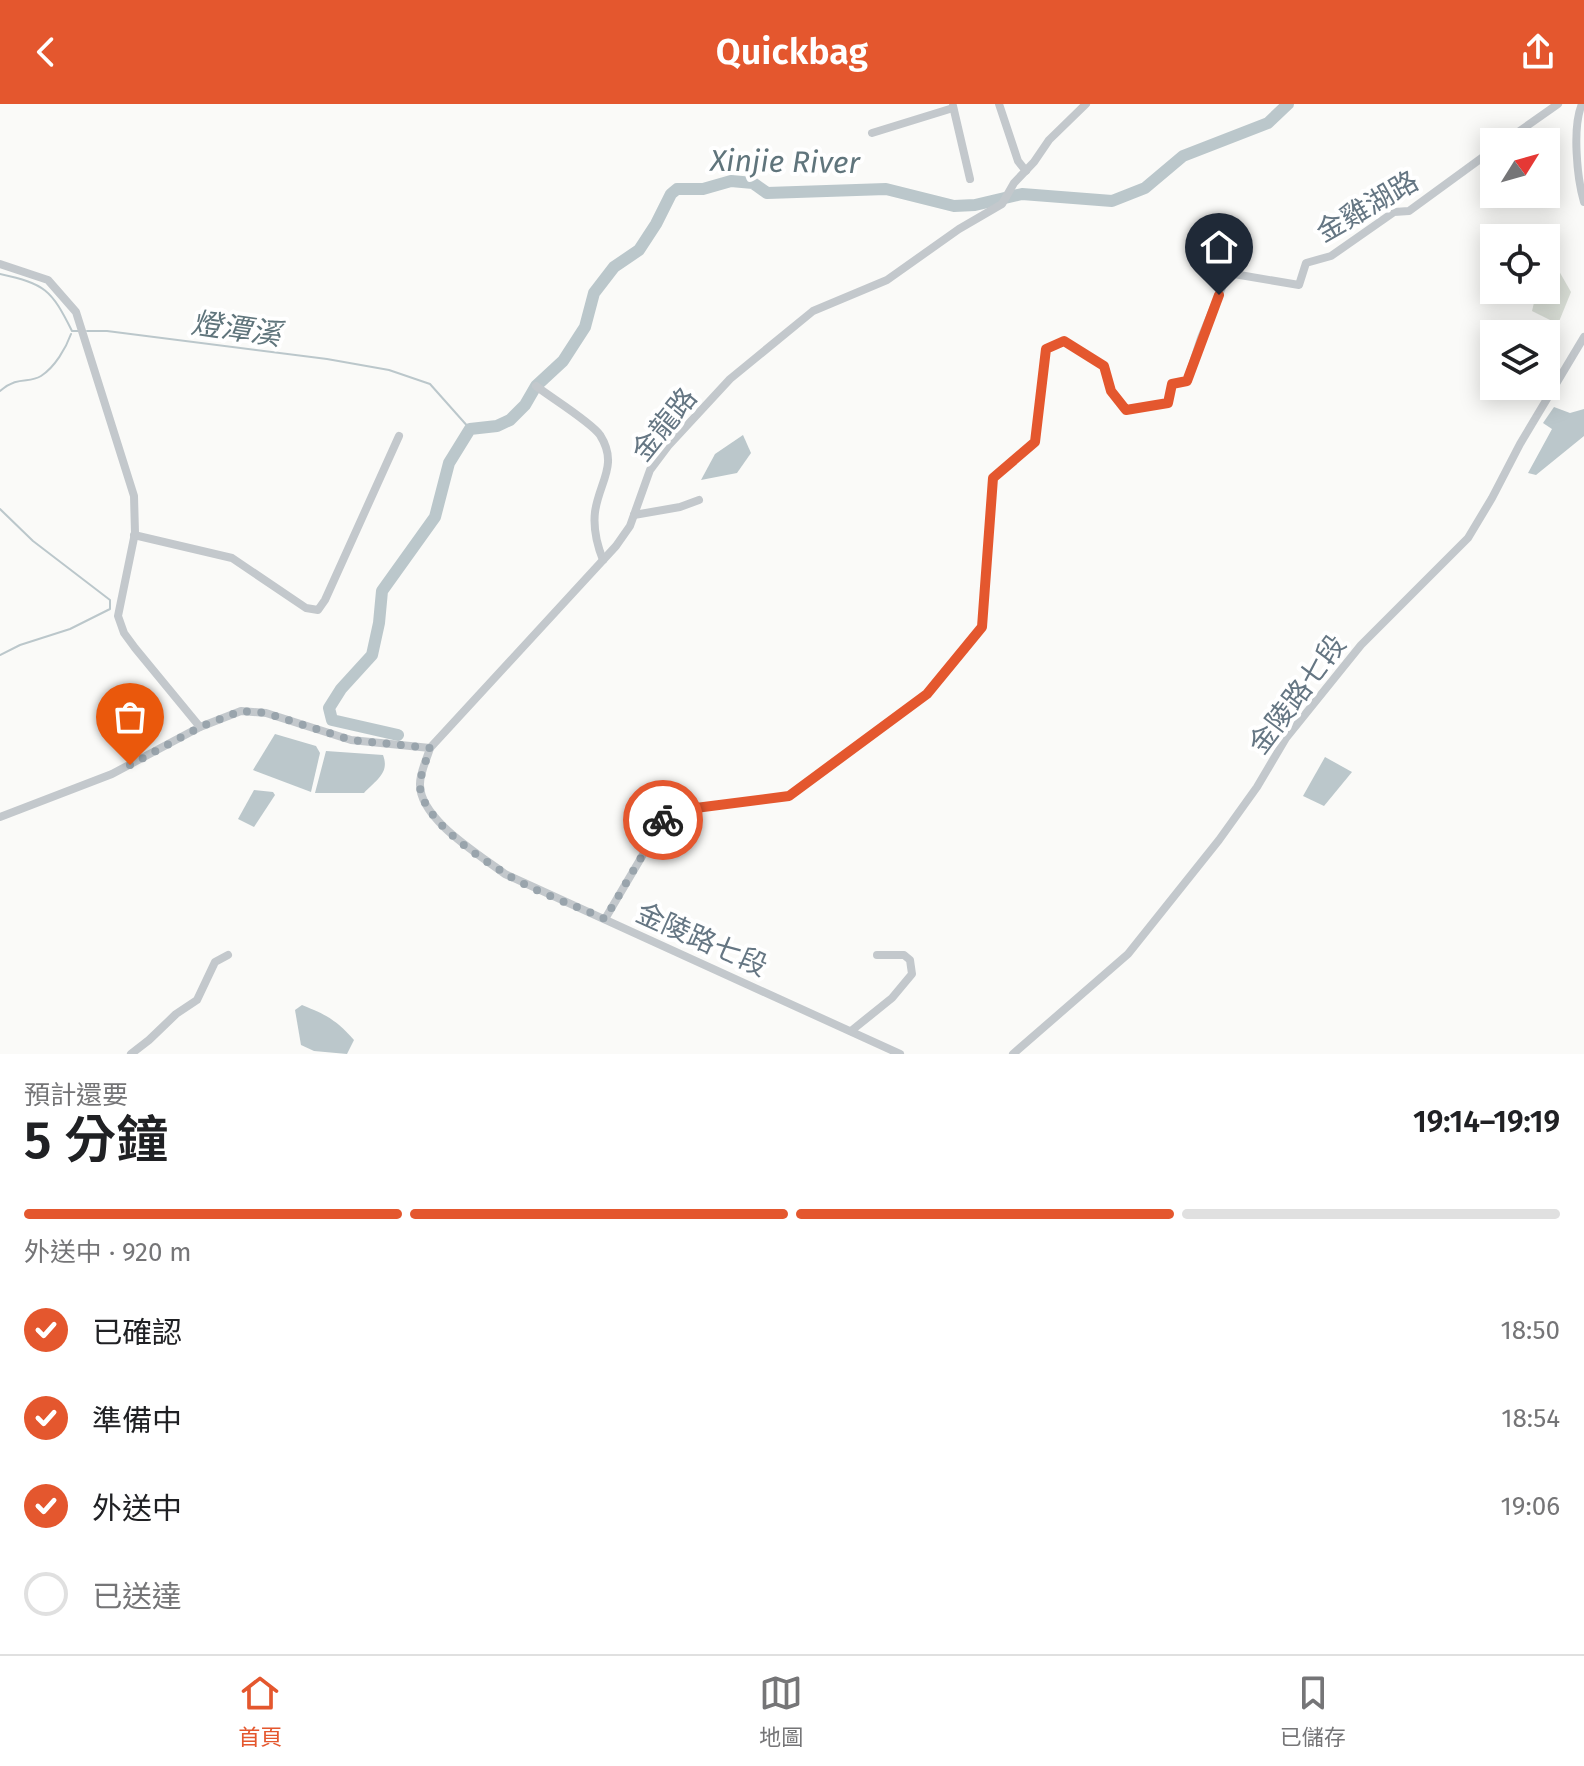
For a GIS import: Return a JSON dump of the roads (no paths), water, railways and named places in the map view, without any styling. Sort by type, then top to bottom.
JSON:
[{"type":"street","points":[[999,104],[1018,161],[1026,171],[1049,140],[1086,104]]},
{"type":"street","points":[[1524,128],[1558,104]]},
{"type":"street","points":[[1578,105],[1579,184],[1584,202]]},
{"type":"street","points":[[872,133],[953,106],[970,179]]},
{"type":"street","name":"金雞湖路","points":[[605,919],[674,806],[680,810],[789,796],[927,694],[982,627],[993,478],[1035,442],[1046,349],[1064,341],[1104,366],[1111,391],[1126,410],[1168,403],[1172,384],[1187,381],[1228,273],[1299,285],[1306,263],[1331,256],[1394,212],[1409,211],[1480,159]]},
{"type":"street","name":"金龍路","points":[[430,748],[603,560],[630,526],[650,470],[730,379],[813,311],[887,280],[959,229],[1002,204],[1026,171]]},
{"type":"street","points":[[0,264],[48,280],[76,312],[130,481],[136,513],[118,616],[124,633],[135,648],[200,727]]},
{"type":"street","name":"金陵路七段","points":[[1013,1054],[1128,954],[1219,840],[1257,787],[1286,738],[1361,645],[1468,538],[1584,337]]},
{"type":"street","points":[[536,386],[599,433],[609,457],[595,511],[596,539],[603,560]]},
{"type":"street","points":[[134,535],[232,558],[306,608],[318,610],[399,436]]},
{"type":"street","points":[[634,515],[680,507],[699,500]]},
{"type":"street","points":[[0,817],[112,774],[228,715],[253,711],[282,717],[351,740],[430,748]]},
{"type":"street","name":"金陵路七段","points":[[430,748],[420,785],[428,808],[461,841],[505,874],[900,1054]]},
{"type":"street","points":[[131,1054],[176,1014],[197,1000],[215,962],[228,955]]},
{"type":"street","points":[[851,1031],[892,998],[912,974],[910,960],[904,955],[877,955]]},
{"type":"waterway","name":"Xinjie River","points":[[398,735],[332,720],[329,708],[341,689],[372,655],[382,591],[435,517],[449,463],[470,429],[497,426],[510,420],[525,405],[536,386],[563,361],[585,327],[594,293],[614,267],[639,250],[671,194],[677,189],[703,189],[731,181],[753,183],[767,193],[886,189],[954,206],[975,205],[1022,194],[1112,201],[1145,188],[1183,156],[1268,123],[1288,104]]},
{"type":"waterway","name":"燈潭溪","points":[[0,274],[27,281],[45,290],[72,331],[80,331]]},
{"type":"waterway","name":"燈潭溪","points":[[87,331],[327,359],[389,370],[430,384],[470,429]]},
{"type":"waterway","points":[[0,391],[18,381],[36,378],[51,368],[71,334]]},
{"type":"waterway","points":[[0,509],[33,541],[110,600],[110,609],[70,629],[20,645],[0,655]]}]
